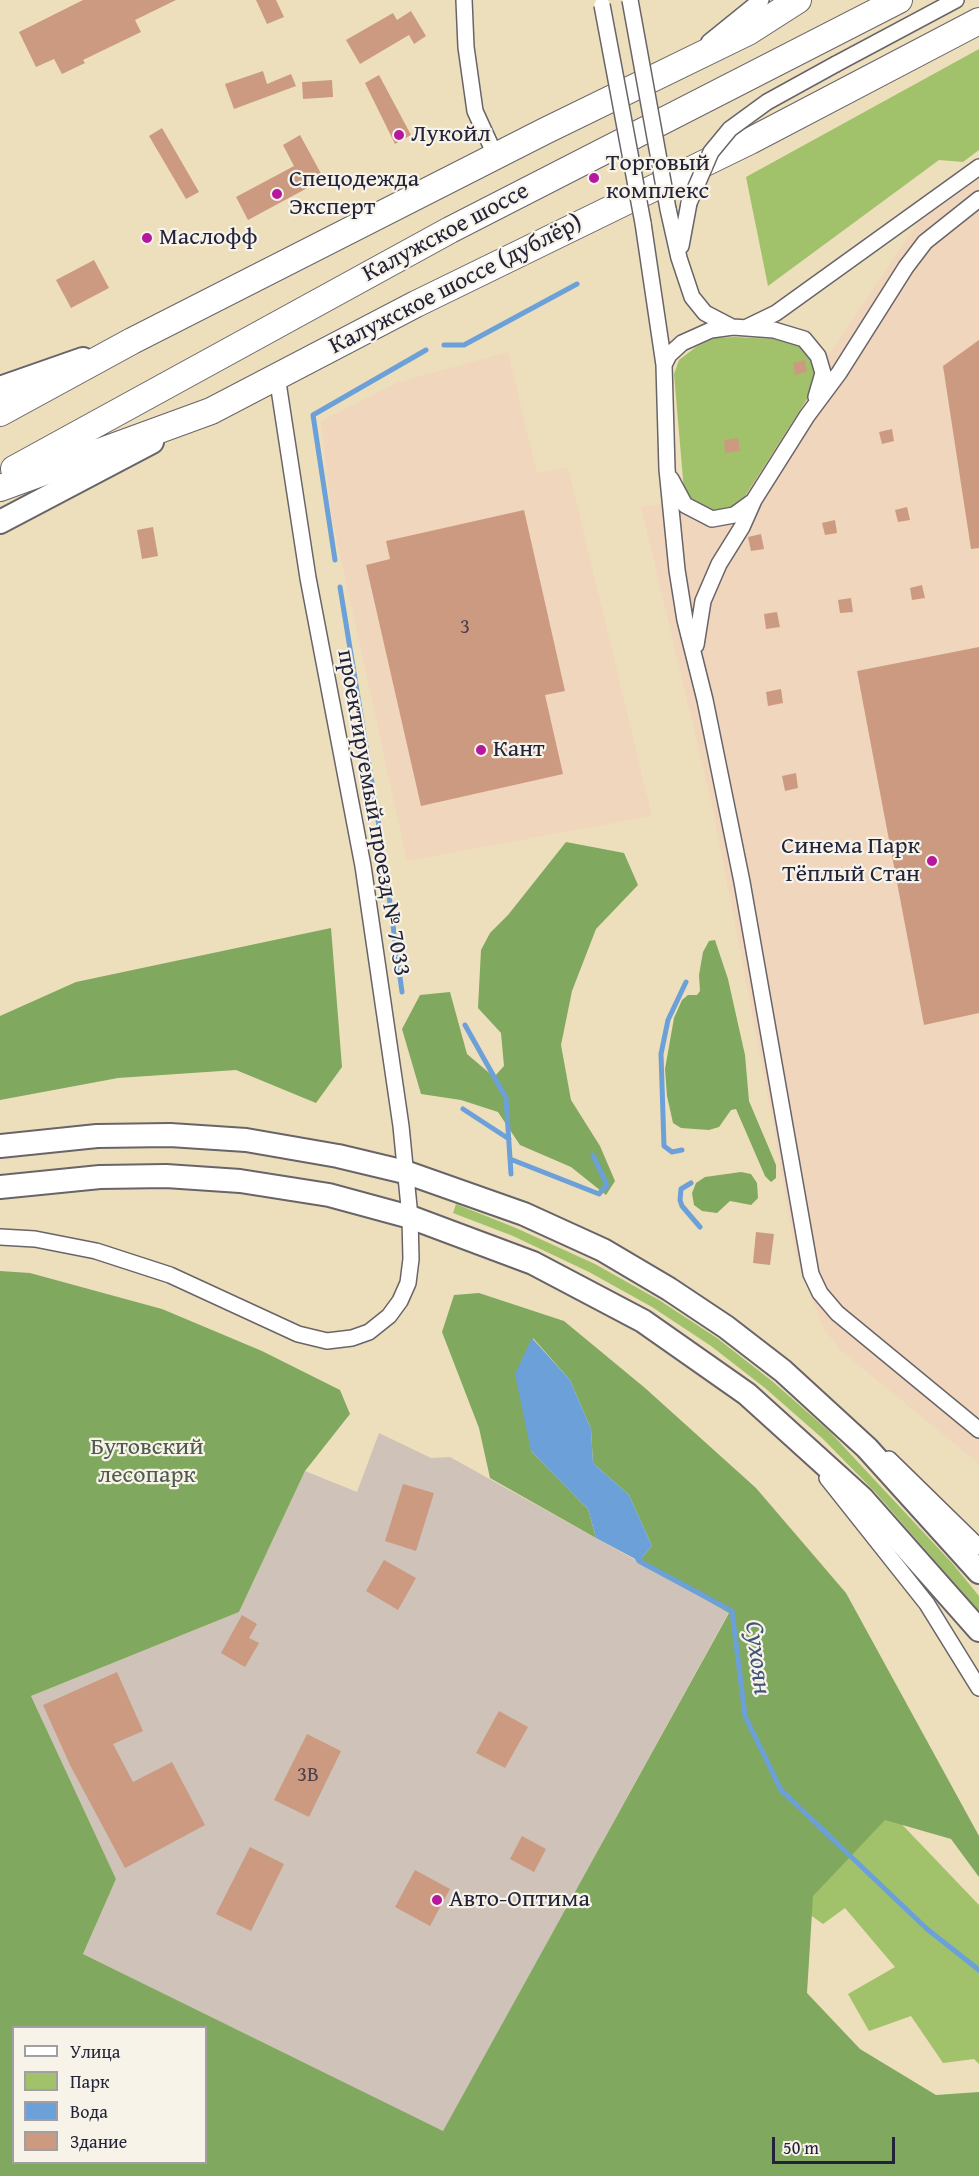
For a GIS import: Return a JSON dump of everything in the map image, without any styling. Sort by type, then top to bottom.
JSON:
[{"type":"highway","name":"Калужское шоссе","points":[[0,413],[132,342],[748,32],[798,0]]},
{"type":"highway","name":"Калужское шоссе","points":[[0,477],[450,230],[899,0]]},
{"type":"highway","name":"Калужское шоссе (дублёр)","points":[[211,411],[416,304],[750,141],[979,21]]},
{"type":"highway","points":[[0,488],[211,411]]},
{"type":"main road","points":[[0,388],[132,342]]},
{"type":"main road","name":"Калужское шоссе (дублёр)","points":[[0,522],[211,411]]},
{"type":"main road","points":[[0,1146],[97,1136],[170,1135],[246,1140],[338,1156],[405,1172],[524,1214],[603,1250],[669,1288],[726,1327],[804,1388],[893,1475],[979,1572]]},
{"type":"main road","points":[[0,1187],[100,1177],[166,1176],[240,1181],[328,1195],[410,1217],[507,1252],[586,1289],[643,1321],[700,1359],[785,1427],[863,1499],[979,1630]]},
{"type":"street","points":[[464,0],[466,47],[475,111],[496,157]]},
{"type":"street","points":[[630,0],[679,258],[692,297],[705,313],[739,327],[790,334],[804,339],[818,356],[823,373],[807,416]]},
{"type":"street","points":[[683,64],[760,0]]},
{"type":"street","points":[[679,258],[689,203],[711,152],[730,129],[767,102],[956,0]]},
{"type":"street","points":[[602,3],[643,223],[664,365],[667,469],[677,570],[685,620],[695,654],[742,882],[812,1274],[820,1293],[837,1313],[979,1430]]},
{"type":"street","points":[[664,365],[669,356],[696,334],[739,327],[776,314],[979,167]]},
{"type":"street","points":[[695,654],[703,601],[719,564],[742,527],[754,501],[807,416],[838,374],[906,267],[925,242],[979,199]]},
{"type":"street","name":"проектируемый проезд № 7033","points":[[0,1237],[35,1239],[96,1251],[159,1271],[298,1334],[327,1341],[352,1338],[369,1332],[389,1316],[400,1301],[408,1283],[411,1259],[410,1217],[401,1126],[363,866],[308,578],[277,376]]},
{"type":"street","points":[[667,469],[675,490],[685,505],[712,519],[734,515],[754,501]]},
{"type":"street","points":[[804,1388],[918,1484],[979,1546]]},
{"type":"street","points":[[785,1427],[920,1595],[979,1688]]},
{"type":"shaded area","points":[[979,179],[979,1464],[839,1349],[823,1327],[795,1253],[773,1123],[712,805],[641,507],[736,493],[918,222]]},
{"type":"shaded area","points":[[508,352],[537,473],[568,467],[652,816],[407,861],[332,518],[321,421],[396,383]]},
{"type":"shaded area","points":[[379,1433],[431,1458],[450,1457],[729,1612],[443,2132],[83,1954],[116,1879],[31,1696],[239,1612],[305,1471],[357,1492]]},
{"type":"green space","points":[[979,49],[979,150],[963,162],[939,160],[768,286],[746,177]]},
{"type":"green space","points":[[715,338],[794,340],[807,351],[816,365],[816,385],[740,504],[727,511],[714,512],[690,501],[684,491],[674,374],[679,360],[696,347]]},
{"type":"green space","points":[[566,842],[624,853],[638,885],[596,929],[572,991],[561,1045],[571,1100],[600,1146],[615,1181],[606,1195],[571,1167],[520,1145],[498,1112],[461,1100],[421,1094],[402,1029],[420,995],[450,992],[467,1054],[494,1077],[504,1066],[501,1033],[478,1008],[481,950],[490,933],[508,915]]},
{"type":"green space","points":[[331,928],[342,1067],[316,1103],[236,1070],[118,1078],[0,1100],[0,1016],[76,982]]},
{"type":"green space","points":[[715,940],[728,979],[745,1055],[749,1101],[776,1165],[776,1178],[771,1182],[765,1176],[736,1109],[731,1110],[719,1127],[709,1130],[681,1128],[673,1123],[667,1096],[665,1069],[674,1018],[682,1000],[688,995],[697,995],[700,991],[699,975],[703,952],[709,941]]},
{"type":"green space","points":[[741,1172],[751,1174],[757,1183],[758,1198],[751,1205],[730,1201],[717,1213],[702,1211],[694,1205],[692,1193],[696,1183],[705,1177]]},
{"type":"green space","points":[[456,1204],[595,1264],[659,1300],[717,1338],[772,1381],[830,1432],[953,1564],[979,1596],[979,1611],[875,1492],[822,1438],[765,1388],[711,1346],[652,1307],[589,1272],[513,1236],[453,1213]]},
{"type":"green space","name":"Бутовский лесопарк","points":[[0,1271],[30,1273],[162,1309],[262,1351],[340,1390],[350,1414],[305,1471],[239,1612],[31,1696],[116,1879],[83,1954],[443,2131],[729,1613],[639,1561],[652,1546],[629,1495],[593,1463],[591,1429],[570,1380],[533,1338],[531,1451],[588,1509],[596,1538],[490,1478],[479,1428],[442,1332],[454,1295],[479,1293],[564,1321],[645,1388],[756,1488],[846,1593],[979,1836],[979,1877],[951,1839],[885,1820],[813,1896],[807,1993],[860,2049],[936,2095],[979,2092],[979,2176],[0,2176]]},
{"type":"green space","points":[[869,1790],[979,1905],[979,2064],[974,2059],[943,2063],[911,2016],[869,2031],[848,1994],[895,1967],[845,1908],[823,1924],[770,1886]]},
{"type":"water","points":[[532,1338],[570,1380],[591,1429],[593,1463],[629,1495],[652,1546],[639,1561],[596,1538],[588,1509],[531,1451],[515,1374]]},
{"type":"building","points":[[83,0],[176,0],[135,20],[141,32],[83,60],[85,63],[62,74],[54,59],[36,67],[19,32]]},
{"type":"building","points":[[256,0],[276,0],[284,17],[267,24]]},
{"type":"building","points":[[411,11],[426,36],[414,44],[409,35],[360,64],[346,40],[393,13],[397,20]]},
{"type":"building","points":[[263,71],[267,84],[291,74],[296,86],[234,109],[225,84]]},
{"type":"building","points":[[379,75],[411,135],[395,144],[365,83]]},
{"type":"building","points":[[332,80],[333,97],[303,99],[302,82]]},
{"type":"building","points":[[162,128],[199,192],[186,199],[149,136]]},
{"type":"building","points":[[300,135],[324,179],[248,220],[236,197],[294,166],[283,145]]},
{"type":"building","points":[[94,260],[109,288],[71,308],[56,280]]},
{"type":"building","points":[[979,340],[979,548],[971,549],[943,366]]},
{"type":"building","points":[[805,360],[807,372],[795,375],[793,363]]},
{"type":"building","points":[[892,429],[894,441],[882,444],[879,432]]},
{"type":"building","points":[[738,438],[740,451],[725,453],[724,440]]},
{"type":"building","points":[[907,507],[910,520],[898,522],[895,510]]},
{"type":"building","points":[[524,510],[565,691],[545,695],[563,774],[421,806],[366,565],[390,559],[386,541]]},
{"type":"building","points":[[835,520],[837,533],[825,535],[822,523]]},
{"type":"building","points":[[153,527],[158,556],[142,559],[137,530]]},
{"type":"building","points":[[761,534],[764,549],[751,551],[748,537]]},
{"type":"building","points":[[922,585],[925,598],[912,600],[910,588]]},
{"type":"building","points":[[851,598],[853,612],[840,613],[838,600]]},
{"type":"building","points":[[777,612],[780,627],[766,629],[764,614]]},
{"type":"building","points":[[979,647],[979,1013],[924,1025],[857,671]]},
{"type":"building","points":[[781,689],[783,703],[768,706],[766,692]]},
{"type":"building","points":[[796,773],[798,788],[785,791],[782,776]]},
{"type":"building","points":[[756,1232],[774,1234],[770,1265],[753,1263]]},
{"type":"building","points":[[403,1484],[434,1493],[416,1551],[385,1541]]},
{"type":"building","points":[[384,1560],[416,1578],[398,1610],[366,1591]]},
{"type":"building","points":[[242,1615],[257,1624],[249,1638],[259,1643],[245,1667],[221,1653]]},
{"type":"building","points":[[117,1672],[143,1731],[113,1744],[133,1782],[172,1762],[205,1825],[125,1868],[70,1765],[43,1705]]},
{"type":"building","points":[[499,1711],[528,1727],[505,1768],[476,1753]]},
{"type":"building","points":[[307,1734],[341,1751],[309,1817],[274,1800]]},
{"type":"building","points":[[522,1836],[546,1849],[534,1872],[510,1859]]},
{"type":"building","points":[[250,1847],[284,1864],[251,1931],[216,1914]]},
{"type":"building","points":[[415,1870],[450,1889],[430,1926],[395,1907]]},
{"type":"waterway","points":[[444,345],[464,345],[577,284]]},
{"type":"waterway","points":[[335,560],[313,415],[426,350]]},
{"type":"waterway","points":[[340,587],[381,838]]},
{"type":"waterway","points":[[386,874],[402,992]]},
{"type":"waterway","points":[[682,1150],[672,1152],[664,1146],[661,1054],[668,1020],[686,982]]},
{"type":"waterway","points":[[465,1025],[506,1098],[511,1174]]},
{"type":"waterway","points":[[463,1109],[509,1139]]},
{"type":"waterway","points":[[510,1159],[599,1194],[607,1185],[593,1155]]},
{"type":"waterway","points":[[691,1183],[681,1189],[680,1200],[682,1206],[700,1227]]},
{"type":"waterway","name":"Сухоян","points":[[636,1556],[639,1561],[732,1611],[745,1716],[781,1790],[927,1929],[979,1970]]},
{"type":"place","name":"Лукойл","points":[[399,135]]},
{"type":"place","name":"Торговый комплекс","points":[[594,178]]},
{"type":"place","name":"Спецодежда Эксперт","points":[[277,194]]},
{"type":"place","name":"Маслофф","points":[[147,238]]},
{"type":"place","name":"Кант","points":[[481,750]]},
{"type":"place","name":"Синема Парк Тёплый Стан","points":[[932,861]]},
{"type":"place","name":"Авто-Оптима","points":[[437,1900]]}]
